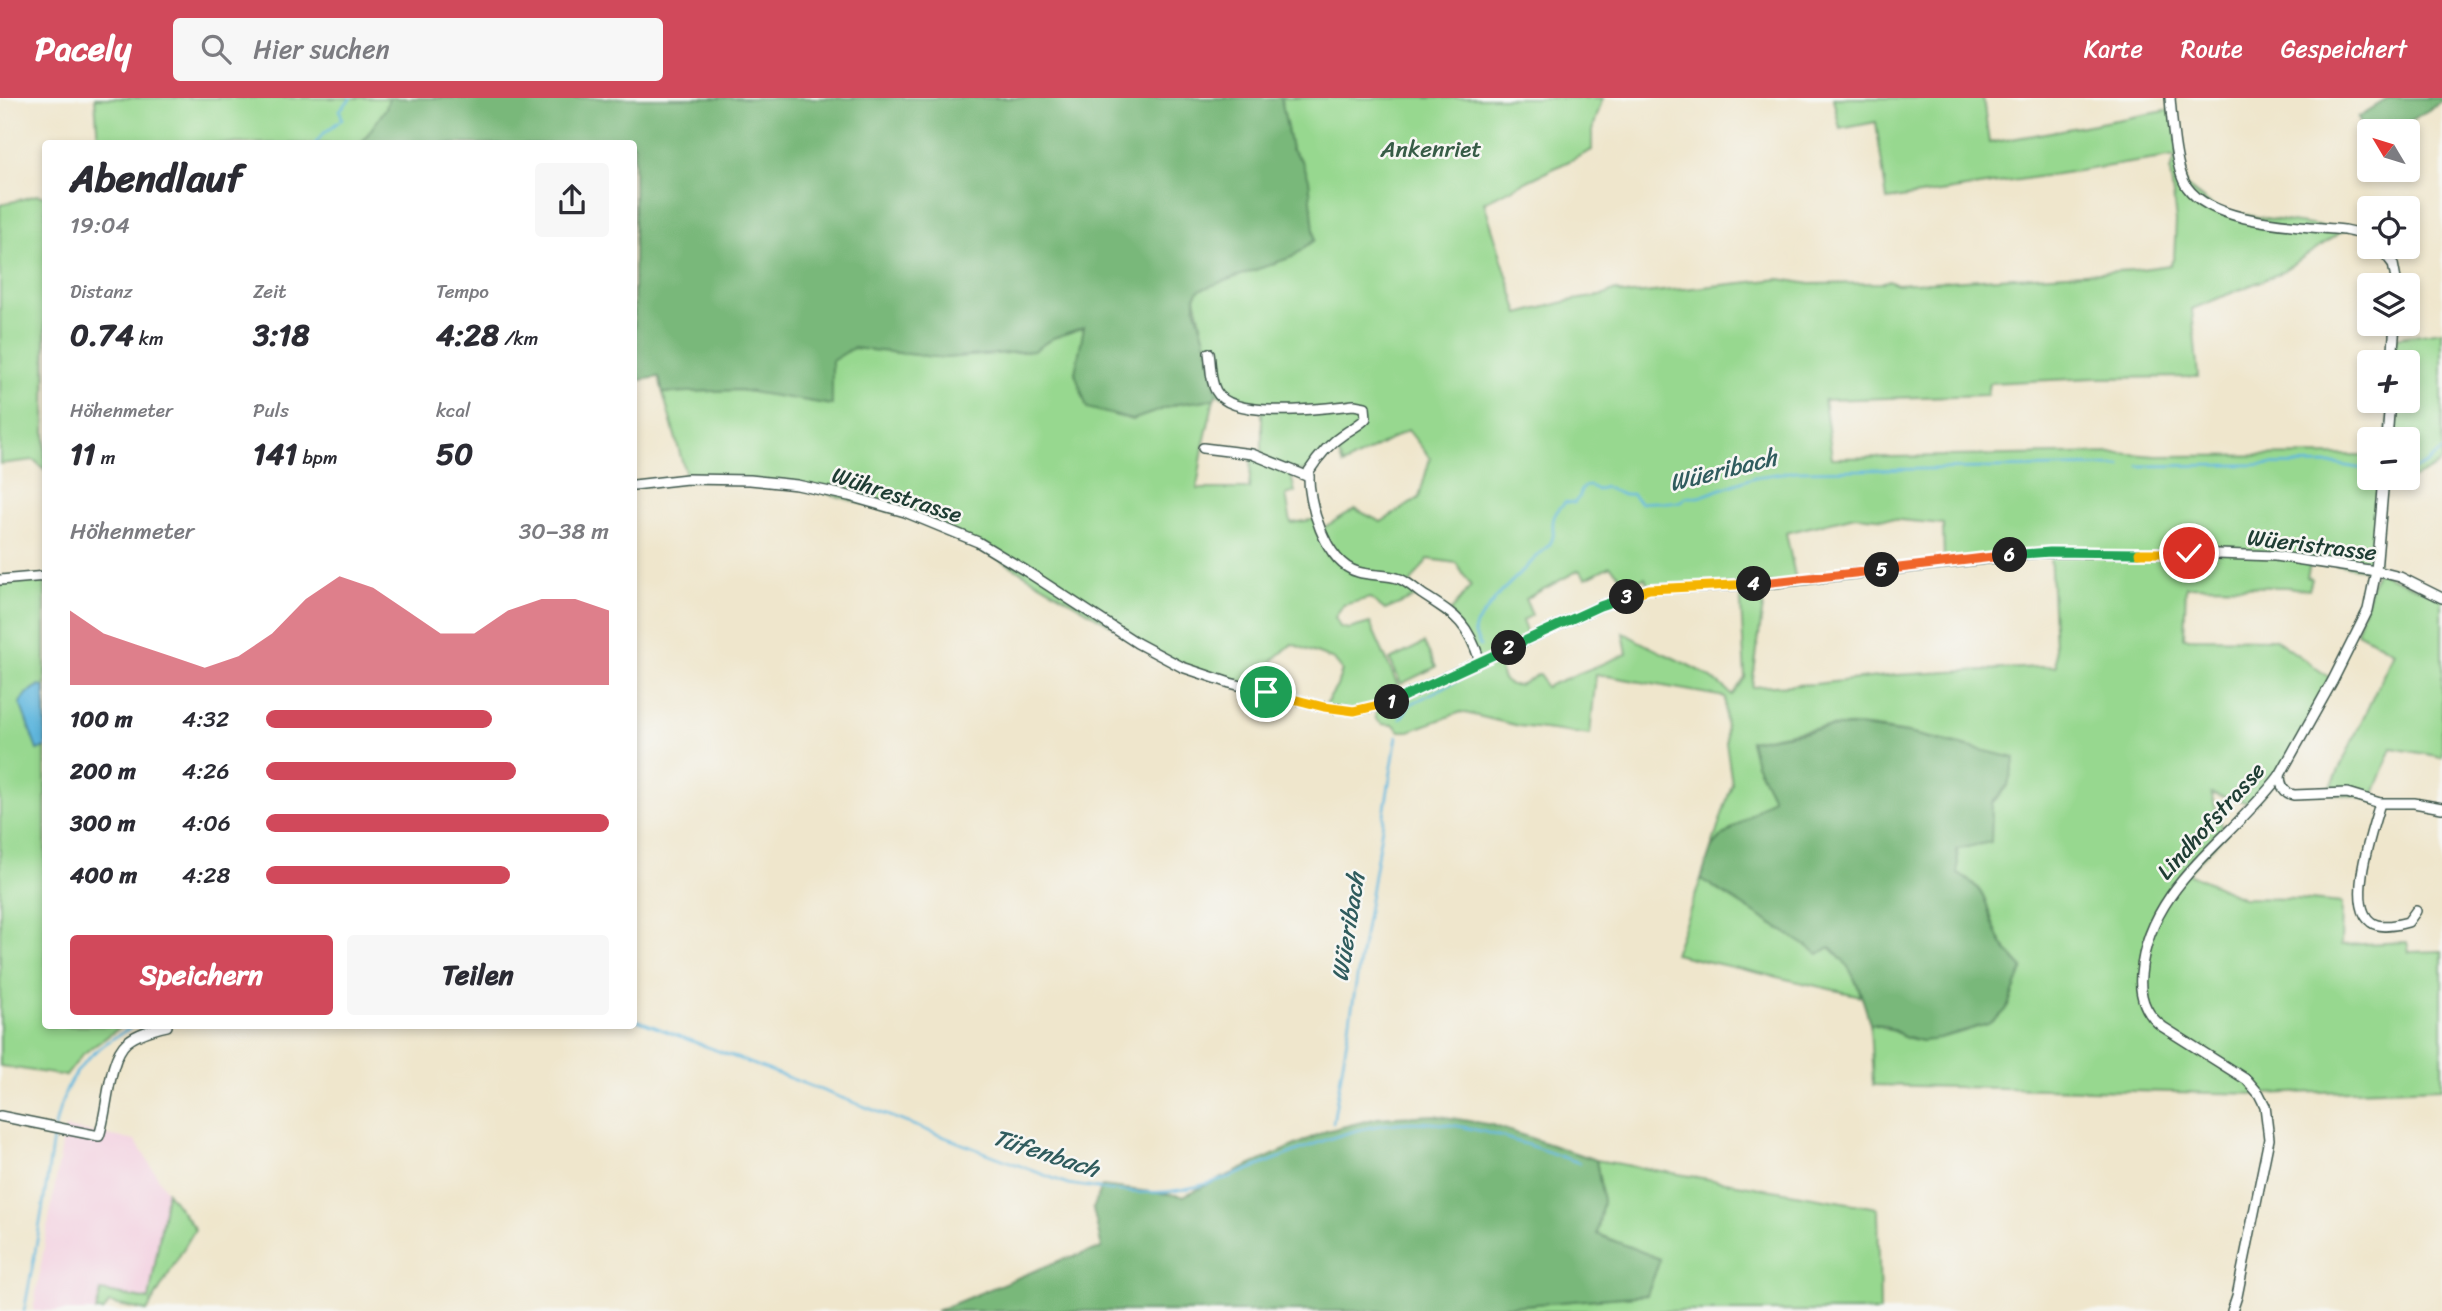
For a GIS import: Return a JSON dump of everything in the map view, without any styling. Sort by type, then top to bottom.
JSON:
[{"type":"street","points":[[2170,98],[2177,155],[2186,186],[2199,199],[2219,211],[2242,218],[2357,233]]},
{"type":"street","points":[[1209,353],[1214,386],[1217,394],[1227,401],[1262,410],[1354,405],[1365,407],[1366,418],[1331,444],[1314,463],[1309,477],[1324,540],[1335,556],[1349,568],[1400,579],[1450,612],[1466,626],[1480,661]]},
{"type":"street","points":[[1203,448],[1252,454],[1309,477]]},
{"type":"street","name":"Wührestrasse","points":[[637,485],[687,479],[750,480],[797,485],[905,512],[978,542],[1122,634]]},
{"type":"street","name":"Lindhofstrasse","points":[[2232,1311],[2269,1139],[2265,1107],[2259,1094],[2247,1080],[2156,1021],[2144,1003],[2141,972],[2150,936],[2175,887],[2280,775],[2357,632],[2374,591],[2383,490]]},
{"type":"street","name":"Wüeristrasse","points":[[1122,634],[1182,667],[1206,675],[1324,707],[1354,711],[1392,702],[1600,606],[1649,589],[1766,584],[2050,552],[2189,553],[2276,556],[2376,571],[2400,577],[2442,598]]},
{"type":"street","points":[[0,580],[42,576]]},
{"type":"street","points":[[2280,775],[2280,782],[2287,793]]},
{"type":"street","points":[[2264,794],[2347,793],[2380,803],[2414,803],[2442,808]]},
{"type":"street","points":[[2380,803],[2365,855],[2359,899],[2365,916],[2377,926],[2408,922],[2416,911]]},
{"type":"street","points":[[0,1116],[99,1136],[116,1062],[125,1043],[157,1029]]},
{"type":"shaded area","points":[[65,1128],[135,1140],[167,1192],[149,1300],[101,1291],[96,1311],[33,1311]]},
{"type":"green space","points":[[95,98],[389,98],[386,108],[364,140],[98,140]]},
{"type":"green space","points":[[389,98],[1281,98],[1291,149],[1302,161],[1309,179],[1315,240],[1292,257],[1199,290],[1195,297],[1195,306],[1209,353],[1217,394],[1214,399],[1177,404],[1132,420],[1087,408],[1075,373],[1084,327],[1053,338],[1033,351],[944,358],[853,348],[832,361],[832,405],[739,390],[663,393],[659,377],[637,381],[637,140],[364,140],[386,108]]},
{"type":"green space","name":"Ankenriet","points":[[1281,98],[1603,98],[1592,131],[1592,150],[1484,202],[1519,314],[1568,301],[1605,295],[1615,290],[1623,294],[1634,294],[1780,279],[1810,284],[1881,283],[1889,280],[1897,284],[2134,270],[2170,265],[2174,257],[2176,221],[2170,171],[2176,156],[1887,200],[1876,122],[1840,129],[1833,98],[1983,98],[1989,143],[2171,110],[2186,186],[2219,211],[2344,230],[2278,274],[2192,309],[2198,377],[1989,383],[1987,395],[1824,400],[1832,458],[2118,453],[2156,456],[2357,455],[2357,490],[2383,490],[2376,571],[2311,560],[2307,577],[2312,579],[2309,590],[2286,587],[2186,586],[2184,638],[2275,639],[2333,680],[2283,771],[2255,804],[2211,794],[2225,834],[2188,873],[2243,898],[2342,903],[2341,945],[2407,942],[2409,952],[2442,951],[2442,1088],[2259,1094],[1873,1085],[1870,1024],[1916,1040],[1935,1039],[1988,1023],[2003,1013],[2009,1002],[2023,968],[2001,941],[1981,893],[1976,886],[1958,874],[1957,849],[1991,842],[1992,803],[2008,785],[2014,758],[1916,735],[1857,726],[1817,728],[1750,741],[1756,764],[1773,798],[1722,837],[1711,849],[1732,784],[1726,742],[1725,697],[1596,674],[1590,735],[1519,726],[1461,712],[1409,731],[1400,731],[1394,725],[1382,724],[1376,719],[1375,706],[1355,711],[1324,707],[1337,686],[1342,670],[1334,660],[1292,644],[1273,660],[1266,692],[1182,667],[945,527],[797,485],[687,479],[663,393],[739,390],[832,404],[831,361],[853,348],[944,358],[1033,351],[1053,338],[1085,327],[1075,373],[1132,420],[1177,404],[1214,399],[1197,489],[1249,489],[1252,454],[1262,458],[1262,410],[1217,394],[1195,297],[1199,289],[1291,257],[1302,161],[1291,149]],"holes":[[[1408,430],[1430,458],[1419,498],[1381,522],[1355,509],[1321,529],[1317,519],[1291,523],[1286,495],[1295,492],[1290,471],[1309,471],[1323,453],[1338,453],[1343,465]],[[1855,516],[1943,524],[1944,562],[2050,552],[2056,666],[1895,675],[1815,684],[1752,687],[1766,584],[1796,581],[1786,533]],[[1428,559],[1456,563],[1471,586],[1450,612],[1480,661],[1403,697],[1370,623],[1349,629],[1340,627],[1335,617],[1343,605],[1370,598],[1385,610],[1416,597],[1420,593],[1410,584]],[[1610,566],[1628,583],[1645,578],[1649,589],[1740,585],[1745,678],[1732,695],[1708,676],[1623,632],[1627,654],[1545,687],[1540,674],[1518,685],[1507,683],[1501,670],[1502,666],[1514,662],[1509,648],[1529,639],[1522,621],[1532,615],[1525,599],[1579,570],[1586,578]]]},
{"type":"green space","points":[[2389,98],[2442,98],[2442,102],[2413,119],[2358,117]]},
{"type":"green space","points":[[37,195],[42,196],[42,467],[34,460],[0,464],[0,205]]},
{"type":"green space","points":[[2442,331],[2442,460],[2420,475],[2420,427],[2388,427],[2389,413],[2420,413],[2420,350],[2393,350],[2394,338]]},
{"type":"green space","points":[[2376,571],[2442,598],[2442,757],[2392,748],[2372,799],[2328,793],[2394,652],[2357,632]]},
{"type":"green space","points":[[42,576],[42,1029],[118,1029],[83,1054],[66,1076],[0,1066],[0,580]]},
{"type":"green space","points":[[1424,643],[1436,667],[1401,684],[1390,660]]},
{"type":"green space","points":[[1855,726],[1907,733],[2015,758],[2008,785],[1992,803],[1991,842],[1957,849],[1958,874],[1981,893],[2001,941],[2023,968],[2006,1010],[1988,1024],[1921,1041],[1904,1036],[1884,1025],[1870,1024],[1851,972],[1830,947],[1819,954],[1701,879],[1711,849],[1722,837],[1773,798],[1756,764],[1750,741],[1826,728]]},
{"type":"green space","points":[[1701,879],[1818,953],[1830,947],[1850,967],[1861,996],[1674,954]]},
{"type":"green space","points":[[1434,1115],[1492,1125],[1596,1160],[1603,1201],[1597,1234],[1660,1259],[1647,1295],[1449,1311],[936,1311],[1061,1260],[1102,1248],[1093,1209],[1102,1186],[1183,1196],[1326,1131],[1378,1118]]},
{"type":"green space","points":[[1596,1160],[1878,1208],[1880,1311],[1449,1311],[1647,1295],[1660,1259],[1597,1234],[1603,1201]]},
{"type":"green space","points":[[167,1192],[195,1229],[147,1311],[109,1303],[104,1311],[96,1311],[101,1291],[149,1300]]},
{"type":"water","points":[[42,686],[42,748],[37,750],[20,703],[26,694]]},
{"type":"waterway","points":[[318,140],[342,119],[340,110],[351,98]]},
{"type":"waterway","name":"Wüeribach","points":[[2420,467],[2442,451]]},
{"type":"waterway","name":"Wüeribach","points":[[2139,466],[2334,464],[2357,468]]},
{"type":"waterway","name":"Wüeribach","points":[[1480,646],[1474,632],[1476,624],[1500,593],[1550,544],[1555,514],[1565,502],[1574,503],[1580,496],[1581,489],[1585,487],[1591,486],[1597,490],[1605,487],[1623,495],[1632,494],[1641,503],[1681,502],[1685,497],[1699,497],[1755,477],[1796,471],[2121,466]]},
{"type":"waterway","name":"Wüeribach","points":[[1400,719],[1411,704],[1486,666]]},
{"type":"waterway","name":"Wüeribach","points":[[1333,1123],[1397,736]]},
{"type":"waterway","name":"Tüfenbach","points":[[637,1020],[1068,1184],[1141,1193],[1185,1189],[1239,1174],[1344,1134],[1371,1127],[1422,1122],[1468,1128],[1580,1163]]},
{"type":"waterway","name":"Tüfenbach","points":[[24,1311],[54,1129],[65,1093],[90,1056],[129,1029]]},
{"type":"route","points":[[1266,692],[1324,707],[1354,711],[1392,702],[1600,606],[1649,589],[1766,584],[2038,553],[2189,553]]}]
